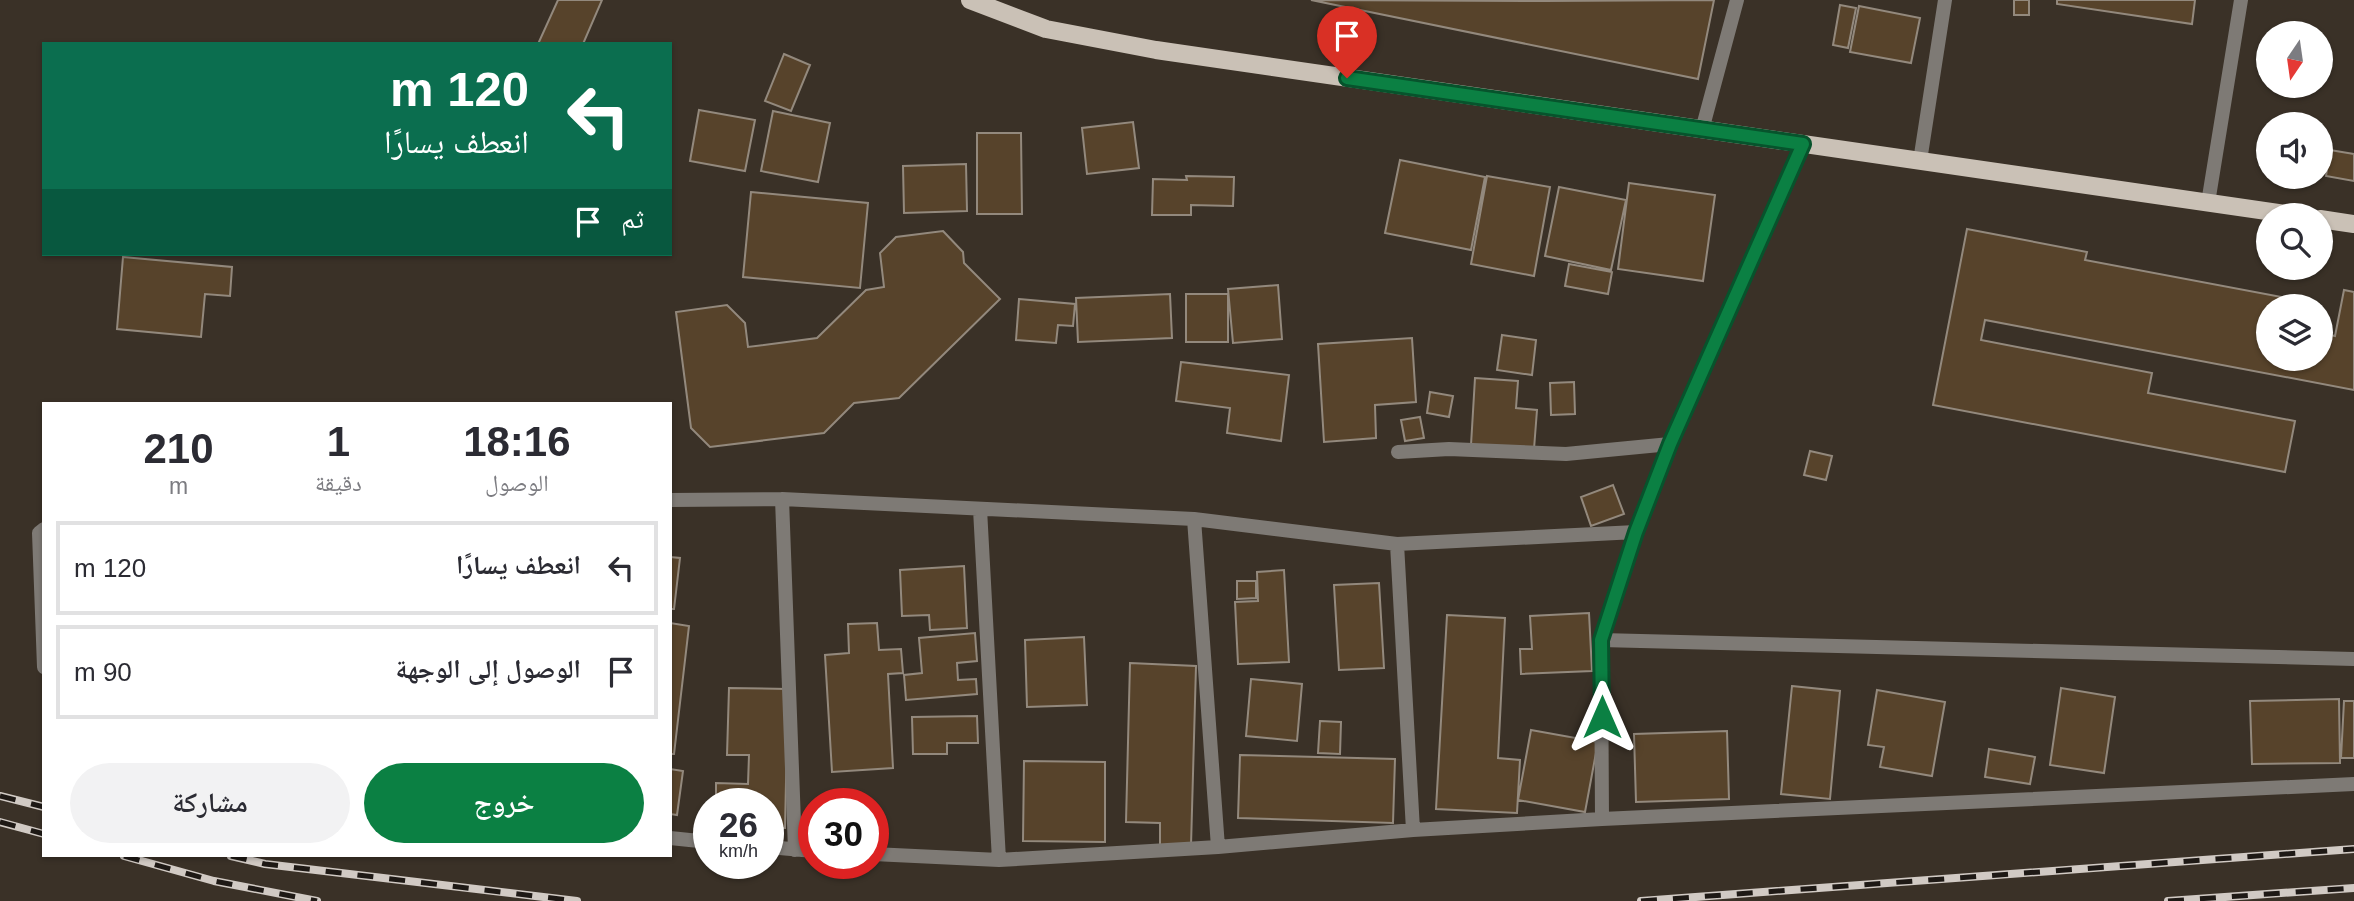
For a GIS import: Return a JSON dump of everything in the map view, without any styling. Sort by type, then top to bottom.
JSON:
[{"type":"main road","points":[[970,0],[1046,29],[1156,50],[2256,210]]},
{"type":"main road","points":[[2333,221],[2354,224]]},
{"type":"street","points":[[1702,130],[1737,0]]},
{"type":"street","points":[[1920,161],[1945,0]]},
{"type":"street","points":[[2208,203],[2241,0]]},
{"type":"street","points":[[1602,819],[1601,640],[1636,532],[1670,444],[1803,144]]},
{"type":"street","points":[[1398,452],[1449,449],[1566,454],[1670,444]]},
{"type":"street","points":[[672,500],[782,499],[1194,519],[1397,544],[1636,532]]},
{"type":"street","points":[[782,499],[796,850],[784,849]]},
{"type":"street","points":[[981,509],[999,860]]},
{"type":"street","points":[[1194,519],[1218,847]]},
{"type":"street","points":[[42,531],[39,533],[42,613]]},
{"type":"street","points":[[1397,544],[1413,830]]},
{"type":"street","points":[[1601,640],[2354,659]]},
{"type":"street","points":[[889,854],[999,860],[1602,819],[2354,784]]},
{"type":"street","points":[[672,838],[693,840]]},
{"type":"building","points":[[558,0],[602,0],[584,42],[539,42]]},
{"type":"building","points":[[1311,0],[1544,1],[1714,0],[1698,79]]},
{"type":"building","points":[[2014,0],[2029,0],[2029,15],[2014,15]]},
{"type":"building","points":[[2057,0],[2195,0],[2192,24],[2057,4]]},
{"type":"building","points":[[1840,5],[1856,8],[1848,48],[1833,45]]},
{"type":"building","points":[[1859,6],[1920,18],[1911,63],[1850,52]]},
{"type":"building","points":[[784,54],[810,65],[791,111],[765,101]]},
{"type":"building","points":[[699,110],[755,120],[745,171],[690,161]]},
{"type":"building","points":[[773,111],[830,123],[818,182],[761,171]]},
{"type":"building","points":[[1133,122],[1139,168],[1087,174],[1082,128]]},
{"type":"building","points":[[977,133],[1021,133],[1022,214],[977,214]]},
{"type":"building","points":[[2333,150],[2354,154],[2354,181],[2333,177]]},
{"type":"building","points":[[1400,160],[1485,177],[1471,250],[1385,233]]},
{"type":"building","points":[[966,164],[967,211],[904,213],[903,166]]},
{"type":"building","points":[[1186,176],[1234,177],[1233,206],[1191,205],[1191,215],[1152,215],[1153,179],[1187,180]]},
{"type":"building","points":[[1487,176],[1550,187],[1534,276],[1471,264]]},
{"type":"building","points":[[1629,183],[1715,195],[1703,281],[1618,269]]},
{"type":"building","points":[[1559,187],[1626,200],[1611,270],[1545,256]]},
{"type":"building","points":[[751,192],[868,203],[860,288],[743,277]]},
{"type":"building","points":[[1967,229],[2087,252],[2085,260],[2266,294],[2256,294],[2256,371],[2333,371],[2333,336],[2344,290],[2354,292],[2354,390],[1985,320],[1981,340],[2152,373],[2148,393],[2295,421],[2285,472],[1933,405]]},
{"type":"building","points":[[943,231],[963,252],[964,263],[1000,299],[899,398],[854,403],[824,433],[710,447],[691,428],[676,312],[727,305],[745,323],[748,347],[817,338],[866,290],[884,287],[880,253],[896,237]]},
{"type":"building","points":[[123,257],[232,267],[230,296],[205,294],[201,337],[117,329]]},
{"type":"building","points":[[1569,264],[1612,272],[1608,294],[1565,286]]},
{"type":"building","points":[[1278,285],[1282,339],[1233,343],[1228,289]]},
{"type":"building","points":[[1170,294],[1172,338],[1078,342],[1076,298]]},
{"type":"building","points":[[1186,294],[1228,294],[1228,342],[1186,342]]},
{"type":"building","points":[[1019,299],[1075,304],[1073,326],[1058,325],[1056,343],[1016,340]]},
{"type":"building","points":[[1502,335],[1536,340],[1532,375],[1497,370]]},
{"type":"building","points":[[1412,338],[1416,402],[1375,405],[1376,438],[1324,442],[1318,344]]},
{"type":"building","points":[[1181,362],[1289,375],[1281,441],[1227,433],[1230,408],[1176,401]]},
{"type":"building","points":[[1475,378],[1518,381],[1516,408],[1537,410],[1534,449],[1471,445]]},
{"type":"building","points":[[1574,382],[1575,414],[1551,415],[1550,383]]},
{"type":"building","points":[[1430,392],[1453,396],[1449,417],[1427,413]]},
{"type":"building","points":[[1420,417],[1424,438],[1405,441],[1401,420]]},
{"type":"building","points":[[1810,451],[1832,456],[1826,480],[1804,475]]},
{"type":"building","points":[[1613,485],[1624,514],[1591,526],[1581,497]]},
{"type":"building","points":[[672,557],[680,558],[672,609]]},
{"type":"building","points":[[964,566],[967,628],[930,630],[929,615],[902,616],[900,570]]},
{"type":"building","points":[[1284,570],[1289,662],[1238,664],[1235,602],[1258,601],[1257,572]]},
{"type":"building","points":[[1237,581],[1256,581],[1256,598],[1237,599]]},
{"type":"building","points":[[1379,583],[1384,668],[1339,670],[1334,585]]},
{"type":"building","points":[[1589,613],[1592,671],[1521,674],[1520,649],[1532,649],[1530,616]]},
{"type":"building","points":[[1447,615],[1505,618],[1498,758],[1520,760],[1517,813],[1436,809]]},
{"type":"building","points":[[672,623],[689,626],[672,754]]},
{"type":"building","points":[[877,623],[879,650],[901,649],[903,673],[888,674],[893,768],[832,772],[825,655],[849,653],[848,624]]},
{"type":"building","points":[[975,633],[977,661],[957,663],[958,680],[976,679],[977,694],[906,700],[904,675],[922,673],[919,638]]},
{"type":"building","points":[[1084,637],[1087,705],[1027,707],[1025,640]]},
{"type":"building","points":[[1130,663],[1196,666],[1191,846],[1160,845],[1160,823],[1126,822]]},
{"type":"building","points":[[1251,679],[1302,684],[1297,741],[1246,736]]},
{"type":"building","points":[[1792,686],[1840,691],[1830,799],[1781,794]]},
{"type":"building","points":[[729,688],[788,689],[785,828],[784,788],[716,788],[716,783],[748,784],[749,755],[727,755]]},
{"type":"building","points":[[2061,688],[2115,697],[2104,773],[2050,765]]},
{"type":"building","points":[[1877,690],[1945,702],[1932,776],[1880,767],[1884,747],[1868,745]]},
{"type":"building","points":[[2339,699],[2340,763],[2252,764],[2250,701]]},
{"type":"building","points":[[2344,701],[2354,701],[2354,758],[2341,758]]},
{"type":"building","points":[[977,716],[978,743],[947,743],[947,754],[913,754],[912,717]]},
{"type":"building","points":[[1320,721],[1341,722],[1340,754],[1318,753]]},
{"type":"building","points":[[1531,730],[1598,742],[1585,812],[1518,800]]},
{"type":"building","points":[[1727,731],[1729,799],[1636,802],[1634,734]]},
{"type":"building","points":[[1989,749],[2035,757],[2030,784],[1985,777]]},
{"type":"building","points":[[1240,755],[1395,759],[1393,823],[1238,818]]},
{"type":"building","points":[[1024,761],[1105,762],[1105,842],[1023,841]]},
{"type":"building","points":[[672,769],[683,771],[677,815],[672,814]]},
{"type":"railway","points":[[0,796],[42,806]]},
{"type":"railway","points":[[0,822],[42,833]]},
{"type":"railway","points":[[1641,901],[2354,849]]},
{"type":"railway","points":[[128,857],[214,881],[317,901]]},
{"type":"railway","points":[[235,857],[265,864],[577,901]]},
{"type":"railway","points":[[2168,901],[2354,888]]},
{"type":"route","points":[[1347,78],[1803,144],[1670,444],[1636,532],[1601,640],[1602,717]]}]
